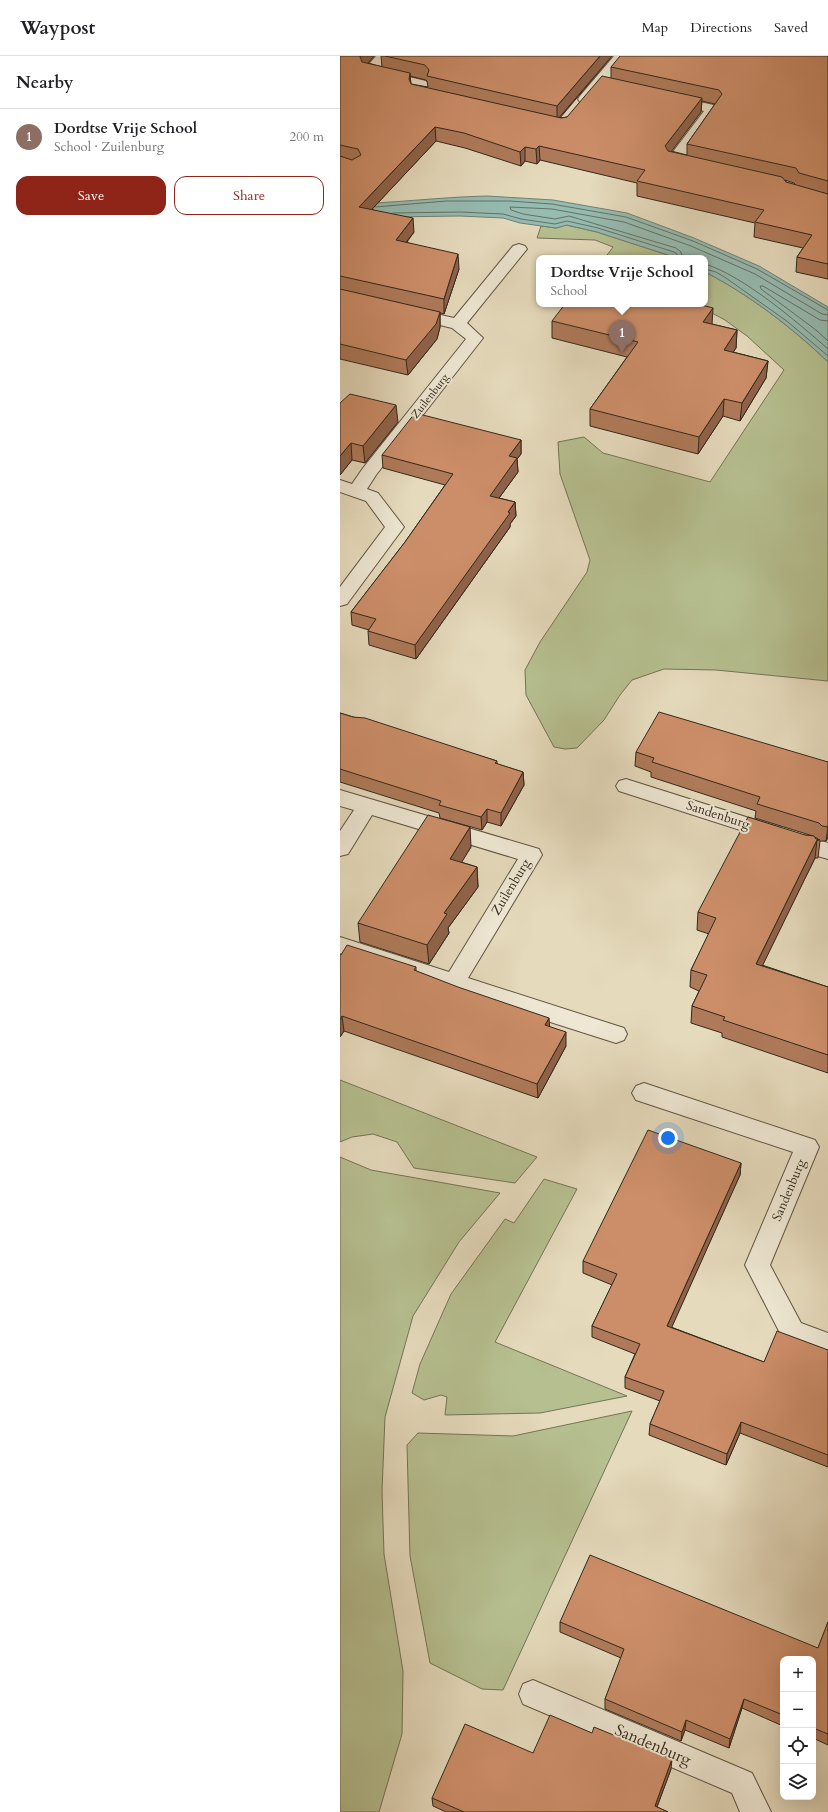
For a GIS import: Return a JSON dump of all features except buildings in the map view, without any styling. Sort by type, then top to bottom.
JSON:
[{"type":"street","points":[[384,56],[369,72],[421,84],[418,94],[450,101]]},
{"type":"street","points":[[575,110],[622,56]]},
{"type":"street","points":[[598,84],[613,87]]},
{"type":"street","points":[[659,97],[713,109],[674,161],[705,168]]},
{"type":"street","points":[[458,324],[519,249]]},
{"type":"street","name":"Zuilenburg","points":[[348,488],[369,472],[476,338],[458,324],[392,308]]},
{"type":"street","name":"Zuilenburg","points":[[340,600],[395,527],[372,497],[348,488]]},
{"type":"street","name":"Sandenburg","points":[[626,786],[812,845]]},
{"type":"street","name":"Zuilenburg","points":[[340,798],[531,856],[454,983]]},
{"type":"street","points":[[340,848],[367,807]]},
{"type":"street","points":[[340,946],[616,1034]]},
{"type":"street","name":"Sandenburg","points":[[644,1093],[808,1147],[757,1265],[792,1331],[828,1345]]},
{"type":"street","name":"Sandenburg","points":[[533,1694],[742,1783],[756,1812]]},
{"type":"green space","points":[[566,225],[597,232],[668,255],[607,255],[613,247],[595,240],[537,238],[541,226],[556,228]]},
{"type":"green space","points":[[708,274],[770,312],[828,362],[828,681],[716,670],[664,669],[632,680],[620,695],[604,720],[577,748],[565,749],[554,747],[526,695],[525,670],[540,642],[587,572],[590,560],[560,474],[558,442],[584,437],[603,453],[710,482],[784,370],[747,336],[725,320],[701,307],[708,307]]},
{"type":"green space","points":[[340,1080],[537,1157],[515,1183],[414,1168],[397,1142],[373,1134],[352,1137],[340,1142]]},
{"type":"green space","points":[[340,1157],[371,1170],[500,1193],[459,1242],[413,1316],[385,1417],[382,1491],[384,1554],[403,1671],[402,1734],[379,1812],[340,1812]]},
{"type":"green space","points":[[544,1179],[577,1189],[495,1342],[627,1396],[540,1413],[445,1415],[447,1397],[441,1395],[424,1400],[412,1393],[420,1364],[451,1294],[505,1219],[514,1223]]},
{"type":"green space","points":[[632,1411],[503,1690],[482,1689],[430,1663],[410,1556],[407,1445],[418,1433],[513,1436]]},
{"type":"water","points":[[487,196],[553,200],[627,213],[694,238],[759,266],[828,307],[828,362],[770,312],[708,274],[708,255],[668,255],[597,232],[567,225],[556,228],[520,223],[503,218],[460,216],[385,217],[340,204]]},
{"type":"place","name":"Dordtse Vrije School","points":[[622,353]]}]
